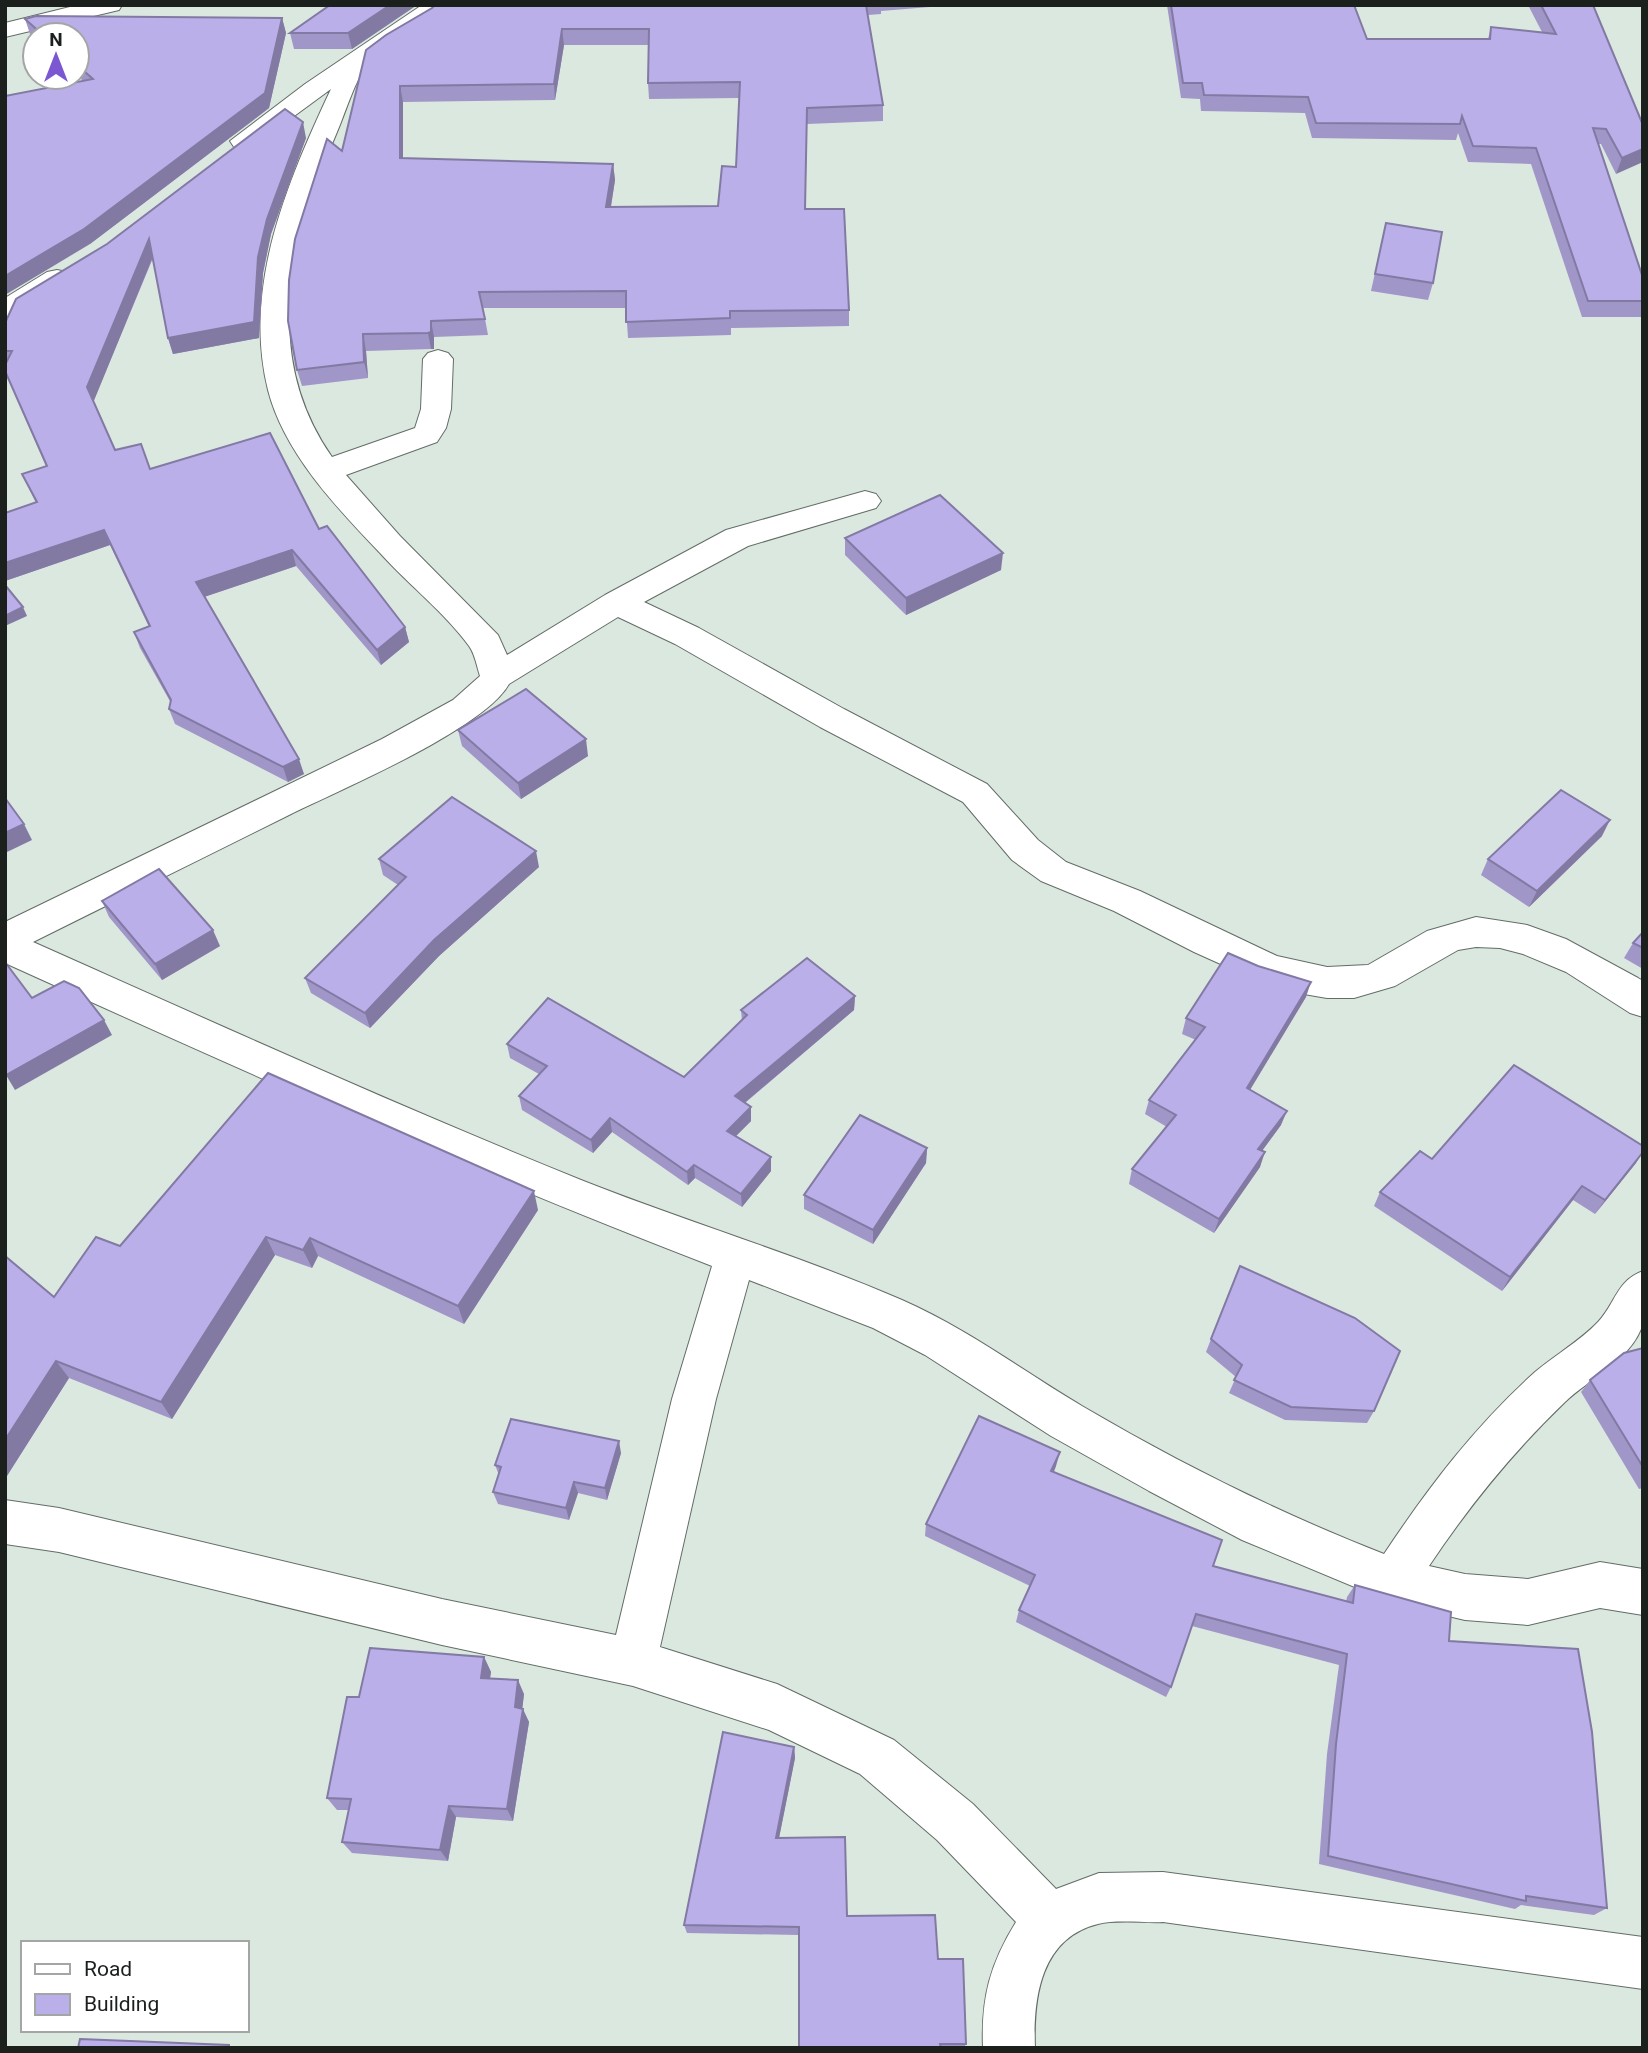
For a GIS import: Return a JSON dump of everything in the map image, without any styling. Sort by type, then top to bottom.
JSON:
[{"type":"street","points":[[7,30],[16,5]]},
{"type":"street","points":[[7,30],[110,5]]},
{"type":"street","points":[[226,155],[357,60],[439,5]]},
{"type":"street","points":[[357,60],[306,176],[285,236],[275,290],[277,360],[285,398],[302,435],[326,471],[486,643],[497,676]]},
{"type":"street","points":[[5,310],[77,267]]},
{"type":"street","points":[[326,471],[426,435],[433,427],[435,416],[438,359]]},
{"type":"street","points":[[5,939],[394,748],[465,709],[489,690],[497,676],[617,603],[737,538],[865,501]]},
{"type":"street","points":[[617,603],[687,636],[832,718],[975,793],[1043,866],[1124,900],[1233,953],[1315,981],[1354,983],[1393,972],[1453,936],[1481,932],[1517,937],[1583,962],[1643,1002]]},
{"type":"street","points":[[5,946],[383,1116],[735,1257],[888,1314],[940,1341],[1067,1420],[1165,1476],[1258,1524],[1393,1580],[1465,1597],[1528,1602],[1600,1585],[1643,1591]]},
{"type":"street","points":[[633,1662],[694,1399],[735,1257]]},
{"type":"street","points":[[1393,1580],[1447,1499],[1493,1444],[1551,1386],[1614,1335],[1643,1290]]},
{"type":"street","points":[[5,1522],[59,1530],[442,1622],[633,1662],[777,1708],[877,1757],[955,1822],[1048,1918]]},
{"type":"street","points":[[1009,2048],[1008,2023],[1016,1969],[1048,1918],[1099,1898],[1163,1897],[1643,1963]]},
{"type":"building","points":[[330,5],[390,5],[348,33],[290,33]]},
{"type":"building","points":[[435,5],[866,5],[883,105],[807,108],[805,209],[844,209],[849,310],[730,311],[730,318],[626,322],[626,291],[479,292],[485,319],[431,321],[431,332],[428,333],[363,334],[364,362],[297,370],[288,321],[289,280],[295,239],[327,139],[342,151],[366,50]],"holes":[[[562,29],[649,29],[648,83],[740,82],[736,167],[722,166],[718,206],[606,207],[613,164],[400,158],[400,86],[554,84]]]},
{"type":"building","points":[[1171,5],[1354,5],[1367,39],[1490,39],[1491,27],[1556,34],[1541,5],[1593,5],[1643,125],[1643,149],[1622,158],[1606,129],[1593,128],[1643,278],[1643,301],[1588,301],[1536,148],[1473,146],[1462,116],[1460,124],[1316,123],[1308,97],[1204,95],[1202,83],[1183,83]]},
{"type":"building","points":[[36,16],[282,18],[265,93],[84,229],[5,276],[5,96],[31,91],[91,91],[93,79],[91,21],[25,19]]},
{"type":"building","points":[[285,109],[303,122],[267,219],[258,257],[254,322],[168,338],[149,239],[87,387],[115,450],[141,444],[150,469],[270,433],[319,529],[327,526],[405,627],[377,650],[292,550],[196,582],[299,759],[283,767],[169,709],[171,700],[134,632],[150,626],[104,530],[5,563],[5,513],[37,502],[22,474],[47,466],[5,371],[12,351],[5,351],[5,323],[16,299],[107,244]]},
{"type":"building","points":[[1386,223],[1442,232],[1433,283],[1375,274]]},
{"type":"building","points":[[940,495],[1003,553],[906,598],[845,538]]},
{"type":"building","points":[[5,585],[23,607],[5,616]]},
{"type":"building","points":[[526,689],[586,739],[518,783],[458,730]]},
{"type":"building","points":[[1561,790],[1610,820],[1537,891],[1488,859]]},
{"type":"building","points":[[452,797],[536,851],[434,940],[365,1013],[305,978],[406,877],[379,859]]},
{"type":"building","points":[[5,798],[24,824],[5,833]]},
{"type":"building","points":[[159,869],[213,930],[155,964],[102,901]]},
{"type":"building","points":[[1643,932],[1643,948],[1633,943]]},
{"type":"building","points":[[1228,953],[1258,966],[1311,982],[1247,1088],[1287,1111],[1258,1149],[1265,1152],[1219,1219],[1132,1169],[1176,1115],[1149,1100],[1205,1027],[1186,1018]]},
{"type":"building","points":[[807,958],[855,996],[735,1096],[751,1107],[727,1131],[771,1157],[741,1194],[694,1165],[687,1172],[610,1118],[591,1140],[519,1096],[547,1066],[507,1044],[548,998],[684,1077],[747,1015],[741,1010]]},
{"type":"building","points":[[5,962],[32,998],[64,981],[79,988],[104,1020],[6,1075]]},
{"type":"building","points":[[1514,1065],[1643,1146],[1643,1152],[1605,1200],[1582,1186],[1510,1277],[1380,1192],[1420,1151],[1432,1159]]},
{"type":"building","points":[[268,1073],[534,1191],[458,1306],[310,1238],[303,1250],[266,1237],[161,1402],[56,1361],[5,1440],[5,1256],[54,1297],[96,1237],[120,1246]]},
{"type":"building","points":[[860,1115],[927,1148],[873,1230],[804,1195]]},
{"type":"building","points":[[1240,1266],[1355,1318],[1400,1351],[1374,1411],[1291,1407],[1234,1380],[1242,1365],[1211,1339]]},
{"type":"building","points":[[1643,1348],[1643,1467],[1590,1380],[1624,1353]]},
{"type":"building","points":[[979,1416],[1060,1452],[1051,1471],[1222,1540],[1213,1566],[1353,1603],[1355,1585],[1451,1612],[1449,1641],[1578,1649],[1592,1732],[1607,1908],[1526,1896],[1526,1901],[1328,1856],[1336,1744],[1347,1654],[1196,1614],[1171,1687],[1019,1610],[1035,1575],[926,1524]]},
{"type":"building","points":[[511,1419],[619,1441],[605,1488],[574,1482],[566,1508],[493,1492],[501,1467],[495,1465]]},
{"type":"building","points":[[370,1648],[484,1657],[481,1678],[518,1680],[515,1707],[523,1709],[507,1809],[449,1806],[440,1850],[342,1842],[351,1799],[327,1798],[347,1697],[359,1697]]},
{"type":"building","points":[[723,1732],[794,1747],[776,1838],[845,1837],[847,1916],[935,1915],[938,1959],[963,1959],[966,2044],[940,2044],[941,2048],[799,2048],[799,1927],[684,1925]]},
{"type":"building","points":[[80,2039],[229,2045],[229,2048],[78,2048]]}]
